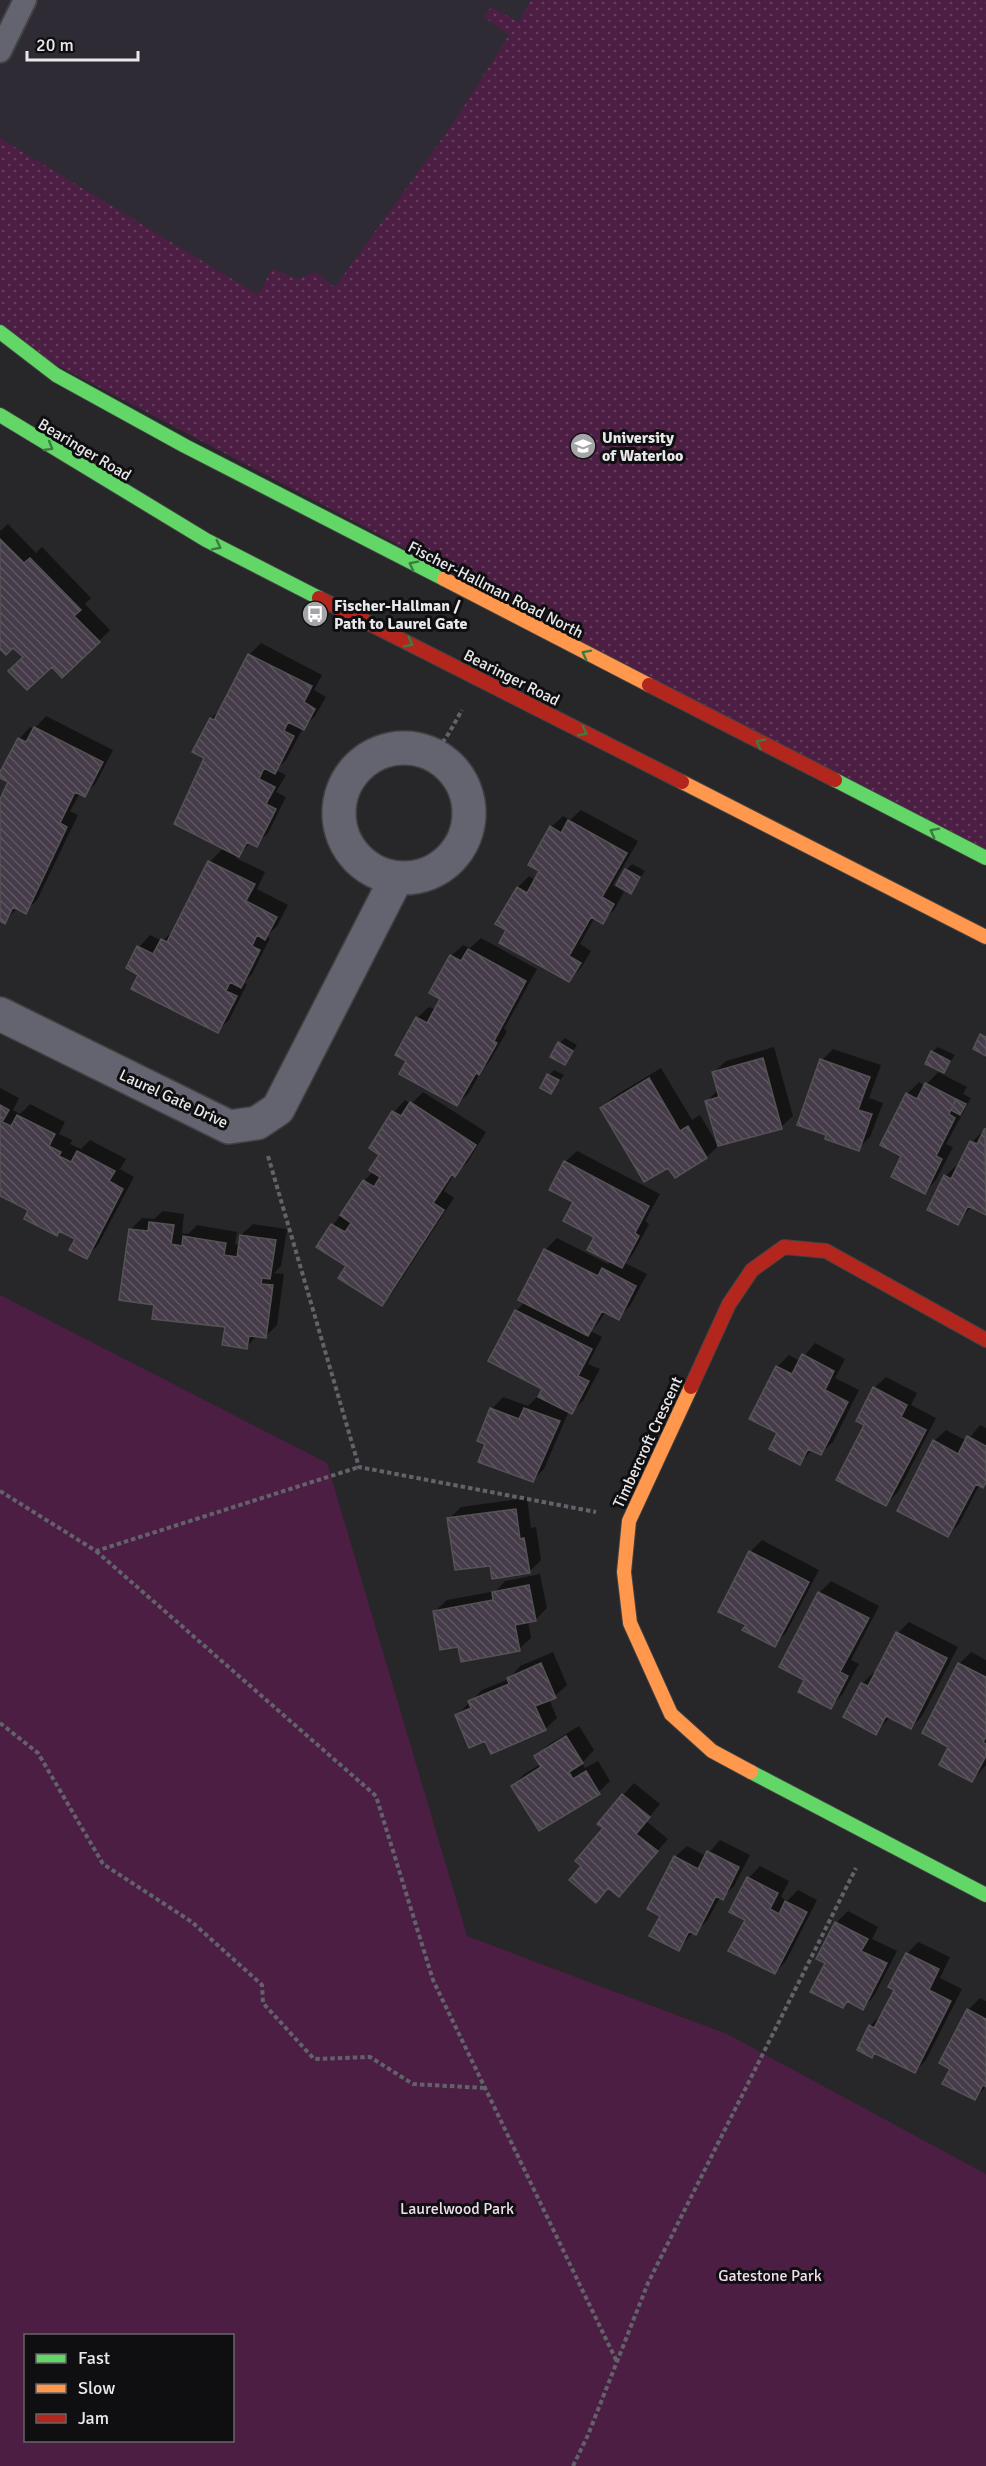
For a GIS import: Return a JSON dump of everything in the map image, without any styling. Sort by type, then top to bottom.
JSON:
[{"type":"main road","name":"Fischer-Hallman Road North","points":[[0,332],[57,375],[185,446],[986,858]]},
{"type":"main road","name":"Bearinger Road","points":[[0,415],[206,540],[986,937]]},
{"type":"main road","name":"Timbercroft Crescent","points":[[986,1340],[825,1251],[784,1248],[752,1270],[729,1304],[628,1521],[624,1572],[630,1623],[671,1714],[712,1750],[986,1895]]},
{"type":"street","points":[[402,747],[434,754],[452,768],[460,779],[468,801],[469,823],[456,853],[440,869],[418,878],[396,879],[376,873],[357,860],[344,842],[338,810],[343,788],[355,768],[380,752],[402,747]]},
{"type":"street","points":[[257,1123],[278,1109],[396,879]]},
{"type":"street","name":"Laurel Gate Drive","points":[[0,1014],[229,1127],[257,1123]]},
{"type":"lane","points":[[0,51],[25,0]]},
{"type":"path","points":[[434,754],[466,704]]},
{"type":"path","points":[[257,1123],[279,1188],[359,1467]]},
{"type":"path","points":[[96,1551],[359,1467],[589,1510],[628,1521]]},
{"type":"path","points":[[0,1491],[96,1551],[376,1796],[433,1980],[617,2362]]},
{"type":"path","points":[[0,1723],[38,1752],[103,1864],[192,1922],[262,1985],[263,2003],[314,2059],[370,2057],[413,2084],[486,2088]]},
{"type":"path","points":[[573,2466],[588,2435],[648,2283],[871,1836]]},
{"type":"shaded area","name":"University of Waterloo","points":[[0,0],[986,0],[986,854],[0,335]]},
{"type":"green space","name":"University of Waterloo","points":[[531,0],[986,0],[986,854],[0,335],[0,138],[258,295],[272,269],[297,279],[315,272],[335,287],[454,122],[509,35],[484,17],[491,7],[519,22]]},
{"type":"green space","name":"Laurelwood Park","points":[[0,1295],[327,1463],[467,1936],[727,2034],[986,2174],[986,2466],[0,2466]]},
{"type":"building","points":[[0,539],[24,563],[30,558],[81,610],[74,616],[100,642],[62,678],[52,667],[27,690],[8,671],[23,657],[13,648],[6,655],[0,649]]},
{"type":"building","points":[[248,654],[312,686],[304,702],[315,709],[304,730],[288,722],[284,731],[294,736],[275,774],[264,768],[259,779],[275,787],[266,804],[276,809],[257,847],[247,842],[239,857],[174,824],[204,758],[192,752],[210,718],[214,720]]},
{"type":"building","points":[[34,727],[103,762],[85,797],[75,792],[60,823],[67,827],[26,914],[13,907],[5,924],[0,921],[0,799],[8,782],[0,778],[0,772],[18,738],[26,742]]},
{"type":"building","points":[[568,820],[627,853],[602,897],[614,904],[603,924],[591,917],[569,956],[581,963],[569,982],[499,943],[506,930],[495,924],[517,887],[527,893],[539,871],[528,865],[550,826],[561,833]]},
{"type":"building","points":[[208,861],[255,884],[246,901],[277,917],[265,940],[257,935],[252,946],[260,950],[241,988],[230,982],[226,991],[237,996],[218,1033],[131,989],[138,975],[126,968],[137,946],[153,954],[161,939],[167,942]]},
{"type":"building","points":[[625,869],[640,877],[631,894],[616,885]]},
{"type":"building","points":[[468,949],[526,981],[494,1041],[497,1043],[479,1075],[476,1073],[457,1106],[399,1074],[406,1061],[395,1055],[416,1017],[427,1023],[440,999],[429,993],[450,955],[461,961]]},
{"type":"building","points":[[980,1034],[986,1037],[986,1056],[973,1049]]},
{"type":"building","points":[[558,1042],[573,1051],[565,1065],[550,1057]]},
{"type":"building","points":[[931,1051],[950,1061],[944,1073],[925,1064]]},
{"type":"building","points":[[763,1058],[782,1129],[718,1146],[705,1101],[719,1097],[712,1072]]},
{"type":"building","points":[[820,1059],[870,1077],[858,1110],[872,1114],[859,1151],[825,1139],[826,1135],[797,1125]]},
{"type":"building","points":[[547,1074],[559,1080],[551,1094],[540,1088]]},
{"type":"building","points":[[649,1078],[680,1131],[688,1126],[707,1158],[675,1178],[668,1168],[644,1182],[600,1108]]},
{"type":"building","points":[[925,1083],[956,1099],[949,1114],[955,1118],[936,1156],[942,1159],[925,1194],[891,1177],[901,1156],[880,1145],[906,1093],[917,1099]]},
{"type":"building","points":[[956,1099],[966,1104],[960,1115],[951,1110]]},
{"type":"building","points":[[410,1102],[476,1145],[455,1177],[452,1174],[433,1203],[444,1210],[382,1306],[338,1278],[346,1266],[316,1247],[331,1224],[345,1232],[351,1223],[340,1215],[363,1180],[374,1187],[380,1177],[369,1170],[379,1155],[369,1148],[392,1111],[401,1116]]},
{"type":"building","points":[[0,1105],[9,1110],[2,1122],[11,1126],[17,1115],[55,1134],[49,1146],[61,1152],[59,1156],[71,1162],[77,1151],[115,1171],[109,1181],[123,1189],[87,1259],[69,1250],[75,1239],[59,1231],[57,1236],[24,1219],[28,1210],[0,1196]]},
{"type":"building","points":[[985,1128],[986,1215],[968,1206],[958,1225],[927,1210],[944,1175],[951,1179],[970,1141],[977,1144]]},
{"type":"building","points":[[564,1161],[649,1206],[635,1233],[639,1236],[622,1268],[587,1250],[594,1237],[563,1221],[573,1202],[549,1190]]},
{"type":"building","points":[[149,1222],[174,1225],[171,1244],[182,1246],[183,1236],[226,1243],[224,1255],[237,1257],[240,1235],[276,1240],[270,1279],[262,1278],[261,1284],[273,1285],[266,1338],[249,1336],[247,1349],[222,1345],[225,1327],[152,1319],[154,1305],[119,1300],[129,1229],[148,1231]]},
{"type":"building","points":[[544,1249],[598,1276],[602,1268],[636,1286],[619,1320],[602,1311],[588,1336],[518,1300]]},
{"type":"building","points":[[515,1310],[592,1349],[578,1376],[589,1381],[572,1414],[538,1397],[542,1389],[488,1361]]},
{"type":"building","points":[[802,1354],[834,1371],[825,1390],[848,1402],[821,1455],[808,1449],[800,1465],[769,1449],[777,1433],[749,1419],[776,1366],[792,1374]]},
{"type":"building","points":[[873,1387],[907,1405],[901,1417],[926,1430],[886,1506],[836,1480],[864,1425],[856,1421]]},
{"type":"building","points":[[490,1408],[519,1419],[524,1408],[560,1421],[533,1482],[478,1462],[485,1444],[477,1441]]},
{"type":"building","points":[[967,1436],[986,1446],[986,1482],[983,1488],[976,1484],[948,1537],[897,1511],[933,1440],[958,1454]]},
{"type":"building","points":[[516,1509],[520,1539],[524,1538],[530,1573],[492,1579],[490,1566],[455,1570],[447,1518]]},
{"type":"building","points":[[749,1551],[809,1582],[775,1647],[742,1630],[746,1625],[718,1612]]},
{"type":"building","points":[[529,1585],[536,1621],[515,1625],[520,1651],[461,1662],[458,1647],[440,1650],[433,1611],[493,1600],[492,1592]]},
{"type":"building","points":[[818,1592],[869,1618],[840,1672],[848,1676],[831,1709],[798,1692],[804,1680],[779,1667]]},
{"type":"building","points":[[896,1632],[947,1658],[911,1729],[886,1716],[876,1735],[843,1717],[861,1683],[868,1686]]},
{"type":"building","points":[[541,1663],[556,1698],[535,1706],[546,1730],[491,1754],[485,1741],[469,1748],[455,1715],[471,1708],[468,1701],[509,1684],[507,1678]]},
{"type":"building","points":[[958,1663],[986,1677],[986,1737],[983,1742],[986,1744],[986,1756],[972,1782],[939,1765],[948,1747],[922,1733]]},
{"type":"building","points":[[566,1736],[583,1763],[569,1772],[573,1779],[586,1771],[600,1794],[539,1831],[511,1786],[541,1767],[534,1756]]},
{"type":"building","points":[[622,1794],[650,1817],[636,1834],[658,1851],[619,1897],[608,1888],[596,1903],[569,1880],[581,1866],[575,1861],[603,1828],[597,1824]]},
{"type":"building","points":[[707,1851],[739,1867],[723,1900],[716,1896],[696,1935],[689,1931],[679,1951],[649,1936],[660,1916],[647,1909],[674,1856],[698,1869]]},
{"type":"building","points":[[747,1877],[778,1893],[770,1909],[779,1914],[785,1901],[807,1912],[775,1974],[728,1951],[745,1920],[729,1912]]},
{"type":"building","points":[[835,1922],[868,1939],[861,1951],[887,1963],[863,2010],[847,2001],[843,2008],[810,1992],[825,1963],[816,1959]]},
{"type":"building","points":[[906,1953],[939,1969],[929,1990],[951,2001],[915,2073],[874,2053],[872,2058],[857,2050],[869,2025],[874,2028],[894,1990],[888,1987]]},
{"type":"building","points":[[967,2009],[986,2019],[986,2087],[983,2085],[975,2100],[942,2084],[950,2069],[939,2063]]},
{"type":"traffic: fast","points":[[0,332],[56,375],[185,446],[444,579]]},
{"type":"traffic: fast","points":[[0,415],[206,540],[319,598]]},
{"type":"traffic: fast","points":[[835,780],[986,858]]},
{"type":"traffic: fast","points":[[751,1772],[986,1895]]},
{"type":"traffic: slow","points":[[444,579],[649,685]]},
{"type":"traffic: slow","points":[[682,782],[986,937]]},
{"type":"traffic: slow","points":[[691,1387],[629,1521],[624,1572],[630,1623],[671,1714],[712,1751],[751,1772]]},
{"type":"traffic: jam","points":[[319,598],[682,782]]},
{"type":"traffic: jam","points":[[649,685],[835,780]]},
{"type":"traffic: jam","points":[[691,1387],[729,1304],[752,1270],[784,1247],[826,1251],[986,1340]]},
{"type":"place","name":"University of Waterloo","points":[[583,446]]},
{"type":"place","name":"Fischer-Hallman / Path to Laurel Gate","points":[[315,614]]},
{"type":"park label","name":"Gatestone Park","points":[[770,2275]]}]
